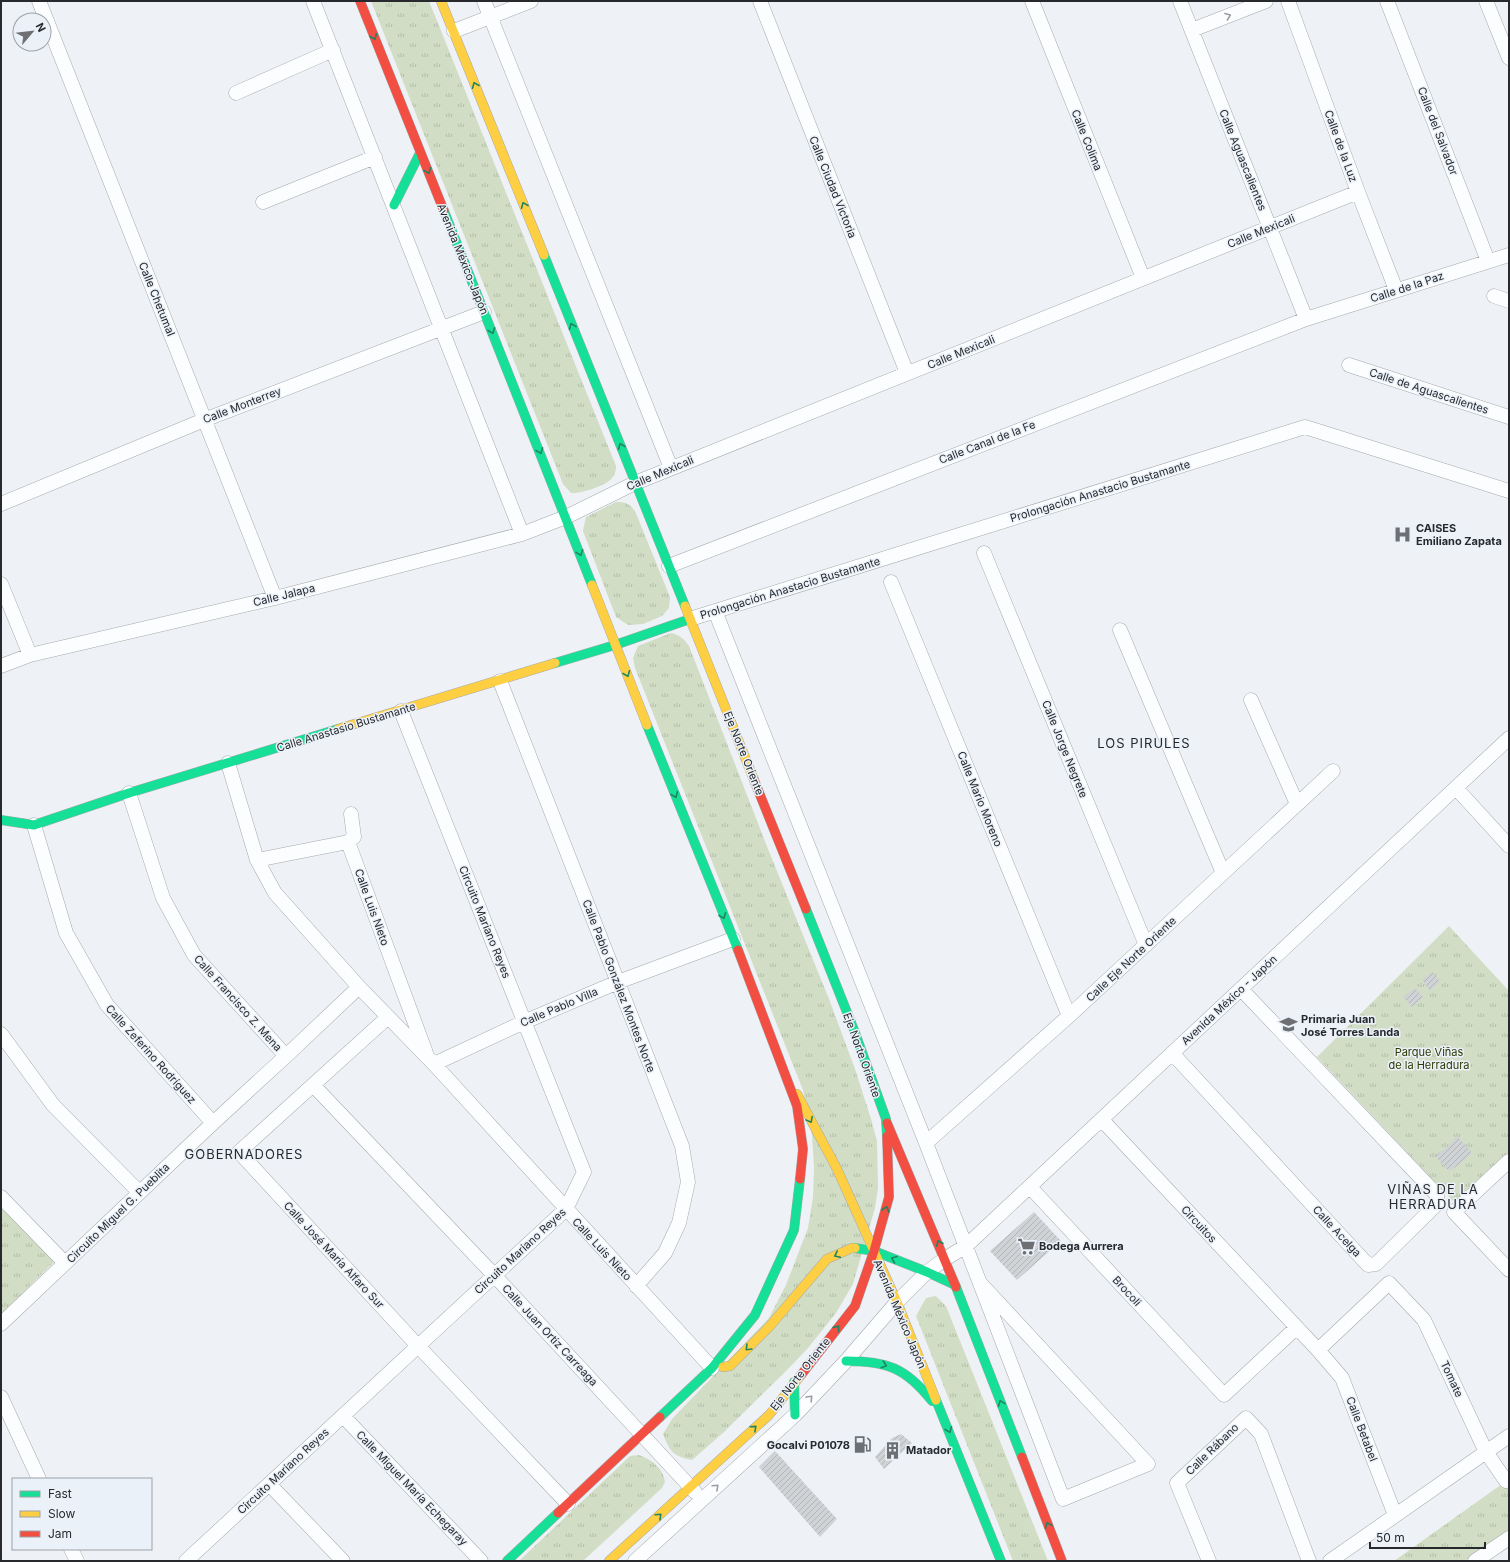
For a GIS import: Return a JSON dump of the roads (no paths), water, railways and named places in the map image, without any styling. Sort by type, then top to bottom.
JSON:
[{"type":"main road","name":"Avenida México-Japón","points":[[360,1],[566,517]]},
{"type":"main road","points":[[442,1],[635,482]]},
{"type":"main road","points":[[394,205],[420,153]]},
{"type":"main road","name":"Eje Norte Oriente","points":[[609,1561],[768,1415],[855,1306],[874,1252],[889,1197],[886,1119],[854,1030],[635,482]]},
{"type":"main road","points":[[507,1561],[712,1368],[755,1315],[794,1230],[803,1149],[797,1106],[786,1073],[615,645],[566,517]]},
{"type":"main road","name":"Calle Anastasio Bustamante","points":[[1,820],[34,825],[129,793],[615,645],[690,619]]},
{"type":"main road","name":"Avenida México Japón","points":[[786,1073],[837,1169],[874,1252],[896,1302],[1001,1561]]},
{"type":"main road","points":[[886,1119],[945,1259],[1062,1561]]},
{"type":"main road","points":[[712,1368],[730,1366],[769,1327],[826,1259],[852,1248],[874,1252],[927,1272],[955,1285]]},
{"type":"main road","points":[[846,1360],[880,1363],[900,1371],[922,1388],[942,1415]]},
{"type":"main road","points":[[794,1382],[795,1415]]},
{"type":"main road","points":[[635,1561],[640,1533]]},
{"type":"street","name":"Calle Chetumal","points":[[39,1],[275,598]]},
{"type":"street","points":[[313,1],[522,534]]},
{"type":"street","points":[[484,1],[671,468]]},
{"type":"street","points":[[454,31],[491,18],[531,1]]},
{"type":"street","name":"Calle Ciudad Victoria","points":[[760,1],[907,373]]},
{"type":"street","name":"Calle Colima","points":[[1032,1],[1143,278]]},
{"type":"street","name":"Calle Aguascalientes","points":[[1180,1],[1306,319]]},
{"type":"street","points":[[1192,30],[1266,1]]},
{"type":"street","name":"Calle de la Luz","points":[[1288,1],[1358,192],[1396,290]]},
{"type":"street","name":"Calle del Salvador","points":[[1387,1],[1488,261]]},
{"type":"street","points":[[1486,1],[1509,58]]},
{"type":"street","points":[[236,93],[333,50]]},
{"type":"street","points":[[263,202],[375,157]]},
{"type":"street","name":"Calle Mexicali","points":[[566,517],[635,482],[1358,192]]},
{"type":"street","name":"Calle de la Paz","points":[[1306,319],[1509,255]]},
{"type":"street","points":[[1494,296],[1509,301]]},
{"type":"street","name":"Calle Monterrey","points":[[1,504],[204,420],[484,312]]},
{"type":"street","name":"Calle Canal de la Fe","points":[[669,566],[1306,319]]},
{"type":"street","name":"Calle de Aguascalientes","points":[[1349,365],[1509,417]]},
{"type":"street","name":"Prolongación Anastacio Bustamante","points":[[690,619],[1305,427],[1509,490]]},
{"type":"street","name":"Calle Jalapa","points":[[1,666],[30,655],[275,598],[522,534],[566,517]]},
{"type":"street","name":"Calle Jorge Negrete","points":[[984,553],[1146,945]]},
{"type":"street","name":"Calle Mario Moreno","points":[[891,582],[1069,1016]]},
{"type":"street","points":[[1,584],[30,655]]},
{"type":"street","points":[[715,611],[926,1143],[1063,1499],[1148,1464],[981,1284]]},
{"type":"street","points":[[1120,630],[1223,873]]},
{"type":"street","name":"Calle Pablo González Montes Norte","points":[[500,681],[682,1146],[688,1182],[680,1223],[665,1254],[636,1286]]},
{"type":"street","points":[[1251,700],[1296,804]]},
{"type":"street","name":"Circuito Mariano Reyes","points":[[195,1558],[269,1484],[566,1209],[584,1172],[401,711]]},
{"type":"street","name":"Avenida México - Japón","points":[[635,1561],[795,1415],[846,1360],[896,1302],[927,1272],[966,1246],[1509,738]]},
{"type":"street","name":"Calle Luis Nieto","points":[[228,763],[257,860],[275,893],[359,987],[431,1061],[712,1368]]},
{"type":"street","name":"Calle Eje Norte Oriente","points":[[926,1143],[1069,1016],[1333,771]]},
{"type":"street","points":[[1456,788],[1509,846]]},
{"type":"street","name":"Calle Francisco Z. Mena","points":[[129,793],[164,898],[194,955],[286,1056]]},
{"type":"street","points":[[257,860],[348,842],[354,837],[351,814]]},
{"type":"street","name":"Calle Zeferino Rodríguez","points":[[34,825],[66,933],[107,1005],[213,1123]]},
{"type":"street","name":"Calle Luis Nieto","points":[[348,842],[431,1061]]},
{"type":"street","name":"Calle Pablo Villa","points":[[431,1061],[618,982],[733,939]]},
{"type":"street","name":"Circuito Miguel G. Pueblita","points":[[1,1324],[139,1192],[359,987]]},
{"type":"street","name":"Calle Acelga","points":[[1172,1054],[1368,1265],[1376,1264],[1437,1204],[1437,1195],[1241,989]]},
{"type":"street","name":"Calle José María Alfaro Sur","points":[[388,1017],[239,1152],[418,1346],[568,1504]]},
{"type":"street","points":[[1,1034],[53,1105],[139,1192]]},
{"type":"street","name":"Calle Juan Ortiz Carreaga","points":[[314,1085],[494,1275],[702,1500]]},
{"type":"street","name":"Circuitos","points":[[1102,1120],[1296,1328]]},
{"type":"street","points":[[1509,1161],[1454,1212],[1509,1270]]},
{"type":"street","name":"Brocoli","points":[[1030,1187],[1224,1395],[1296,1328]]},
{"type":"street","points":[[1,1197],[65,1263]]},
{"type":"street","name":"Tomate","points":[[1318,1350],[1389,1283],[1424,1320],[1486,1452],[1506,1481]]},
{"type":"street","name":"Calle Betabel","points":[[1296,1328],[1318,1350],[1342,1378],[1395,1515]]},
{"type":"street","points":[[1,1398],[39,1478]]},
{"type":"street","name":"Calle Miguel María Echegaray","points":[[343,1416],[481,1561]]},
{"type":"street","name":"Calle Rábano","points":[[1209,1561],[1177,1483],[1246,1418],[1261,1434],[1309,1561]]},
{"type":"street","points":[[1330,1561],[1509,1436]]},
{"type":"street","points":[[269,1484],[343,1561]]},
{"type":"street","points":[[1475,1561],[1509,1538]]},
{"type":"street","points":[[72,1550],[77,1561]]},
{"type":"place","name":"CAISES Emiliano Zapata","points":[[1403,534]]},
{"type":"place","name":"Primaria Juan José Torres Landa","points":[[1288,1025]]},
{"type":"place","name":"Bodega Aurrera","points":[[1026,1246]]},
{"type":"place","name":"Gocalvi P01078","points":[[863,1445]]},
{"type":"place","name":"Matador","points":[[893,1450]]},
{"type":"district","name":"LOS PIRULES","points":[[1144,743]]},
{"type":"district","name":"GOBERNADORES","points":[[244,1154]]},
{"type":"district","name":"VIÑAS DE LA HERRADURA","points":[[1433,1196]]},
{"type":"park label","name":"Parque Viñas de la Herradura","points":[[1429,1058]]}]
